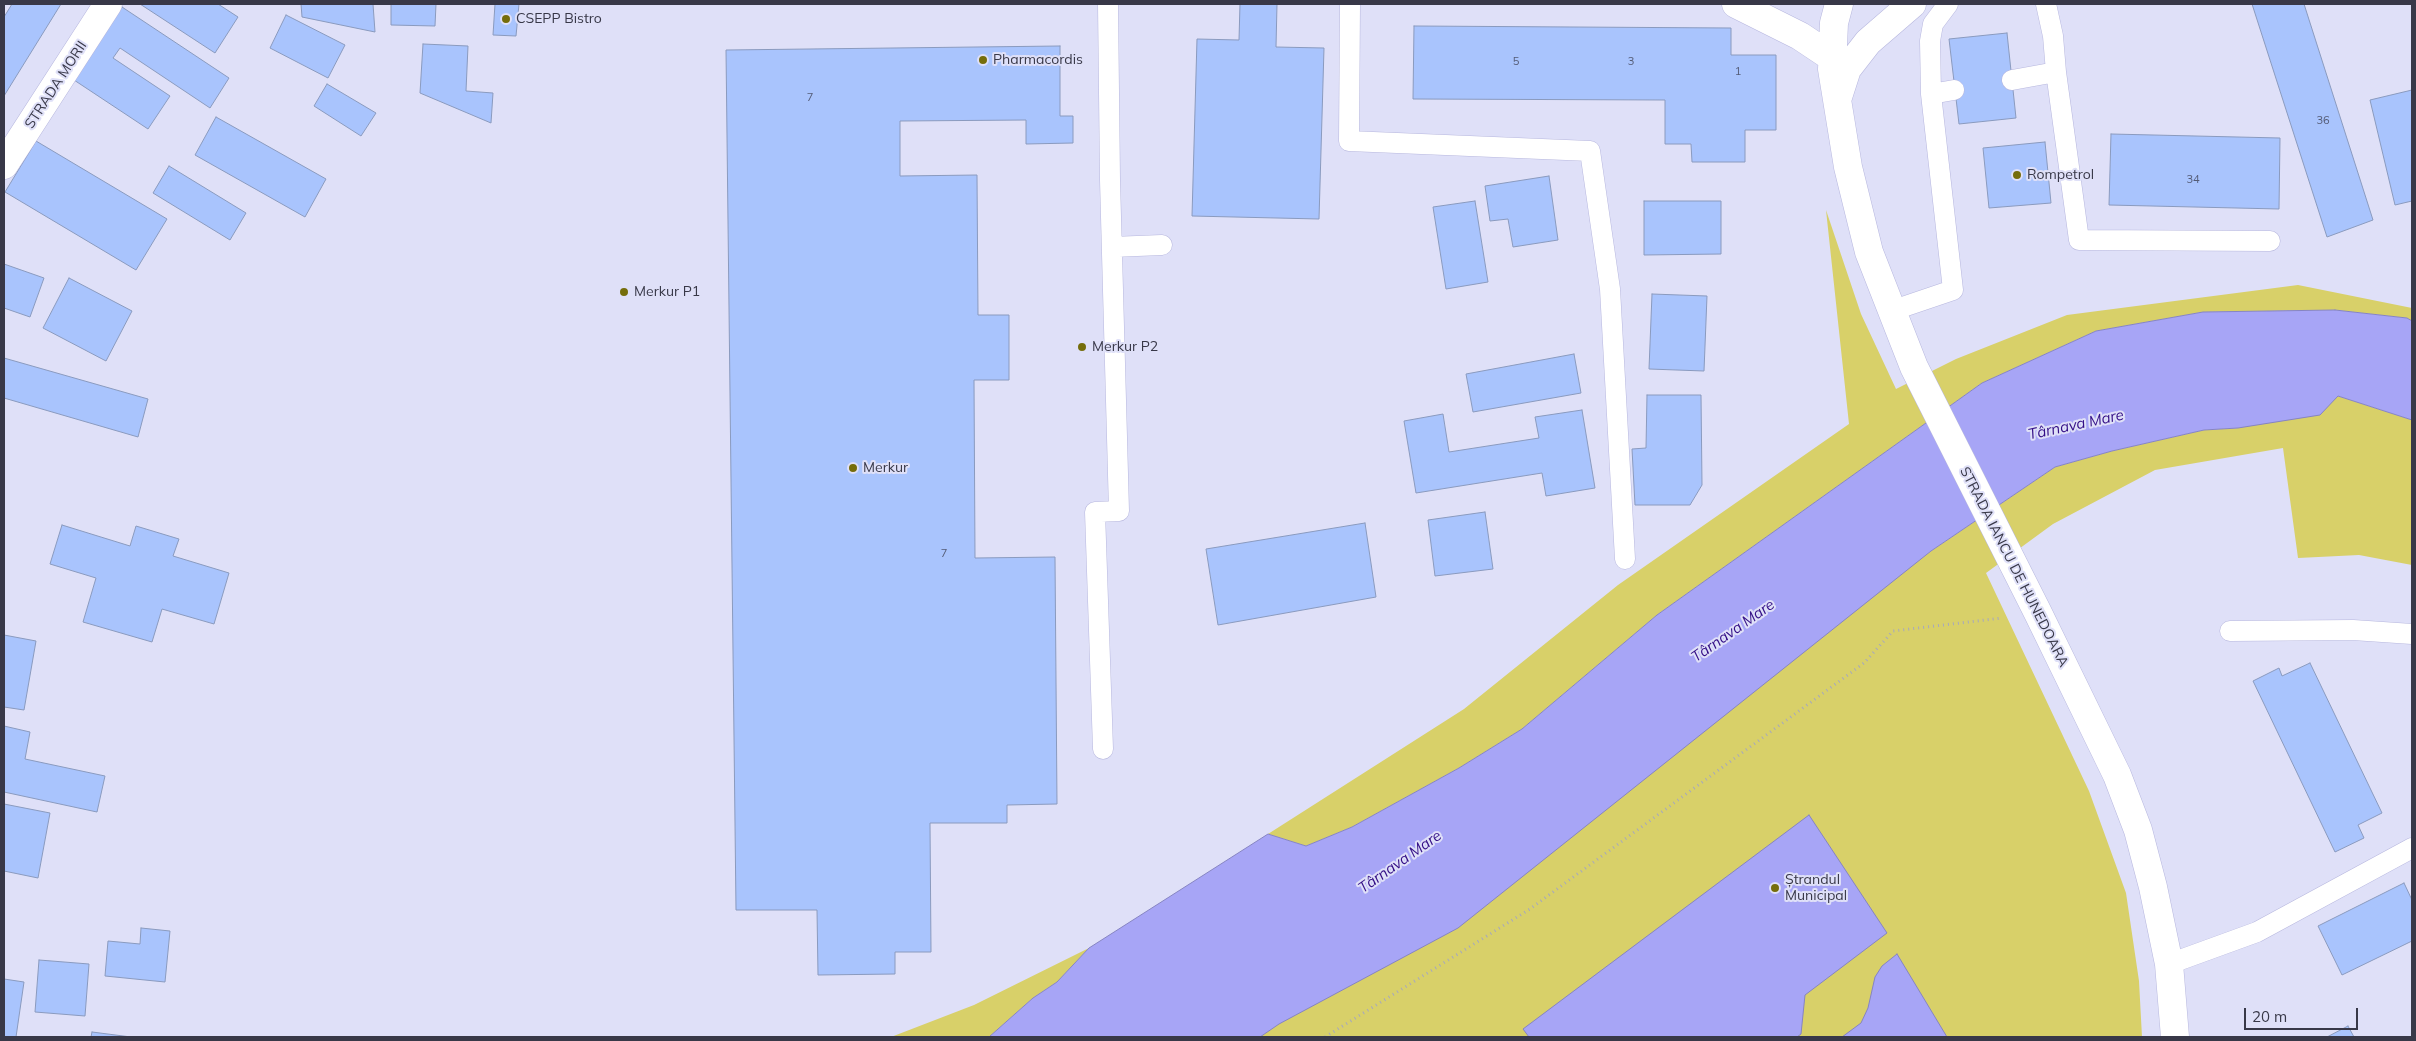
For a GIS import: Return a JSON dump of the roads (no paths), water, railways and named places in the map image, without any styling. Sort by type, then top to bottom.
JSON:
[{"type":"main road","name":"STRADA MORII","points":[[4,165],[108,4]]},
{"type":"main road","points":[[1736,4],[1792,31],[1833,58]]},
{"type":"main road","name":"STRADA IANCU DE HUNEDOARA","points":[[1839,4],[1834,23],[1833,58],[1836,101],[1848,167],[1869,252],[1914,367],[2024,584],[2117,775],[2134,821],[2154,887],[2169,964],[2175,1037]]},
{"type":"main road","name":"STRADA IANCU DE HUNEDOARA","points":[[1836,101],[1847,69],[1868,42],[1888,22],[1912,4]]},
{"type":"lane","points":[[1103,749],[1095,512],[1119,511],[1108,4]]},
{"type":"lane","points":[[1350,4],[1349,141],[1590,151],[1610,289],[1625,559]]},
{"type":"lane","points":[[1892,311],[1953,290],[1931,94],[1930,42],[1933,24],[1948,4]]},
{"type":"lane","points":[[2046,4],[2053,36],[2056,72],[2079,240],[2270,241]]},
{"type":"lane","points":[[2012,80],[2056,72]]},
{"type":"lane","points":[[1931,94],[1954,90]]},
{"type":"lane","points":[[1112,247],[1162,245]]},
{"type":"lane","points":[[2230,631],[2352,630],[2412,634]]},
{"type":"lane","points":[[2169,964],[2257,932],[2412,848]]},
{"type":"water","name":"Târnava Mare","points":[[2335,310],[2407,318],[2412,321],[2412,420],[2338,396],[2320,415],[2238,428],[2204,430],[2112,451],[2055,467],[1931,551],[1458,928],[1279,1024],[1260,1037],[989,1037],[1033,998],[1057,982],[1089,948],[1268,834],[1306,846],[1352,827],[1459,768],[1522,729],[1657,615],[1982,383],[2096,331],[2203,312]]},
{"type":"water","name":"Ștrandul Municipal","points":[[1809,815],[1887,933],[1805,995],[1801,1034],[1797,1037],[1529,1037],[1523,1029]]},
{"type":"water","points":[[1897,954],[1947,1037],[1842,1037],[1861,1023],[1868,1008],[1875,977],[1882,966]]},
{"type":"place","name":"CSEPP Bistro","points":[[506,19]]},
{"type":"place","name":"Pharmacordis","points":[[983,60]]},
{"type":"place","name":"Rompetrol","points":[[2017,175]]},
{"type":"place","name":"Merkur P1","points":[[624,292]]},
{"type":"place","name":"Merkur P2","points":[[1082,347]]},
{"type":"place","name":"Merkur","points":[[853,468]]},
{"type":"place","name":"Ștrandul Municipal","points":[[1775,888]]}]
